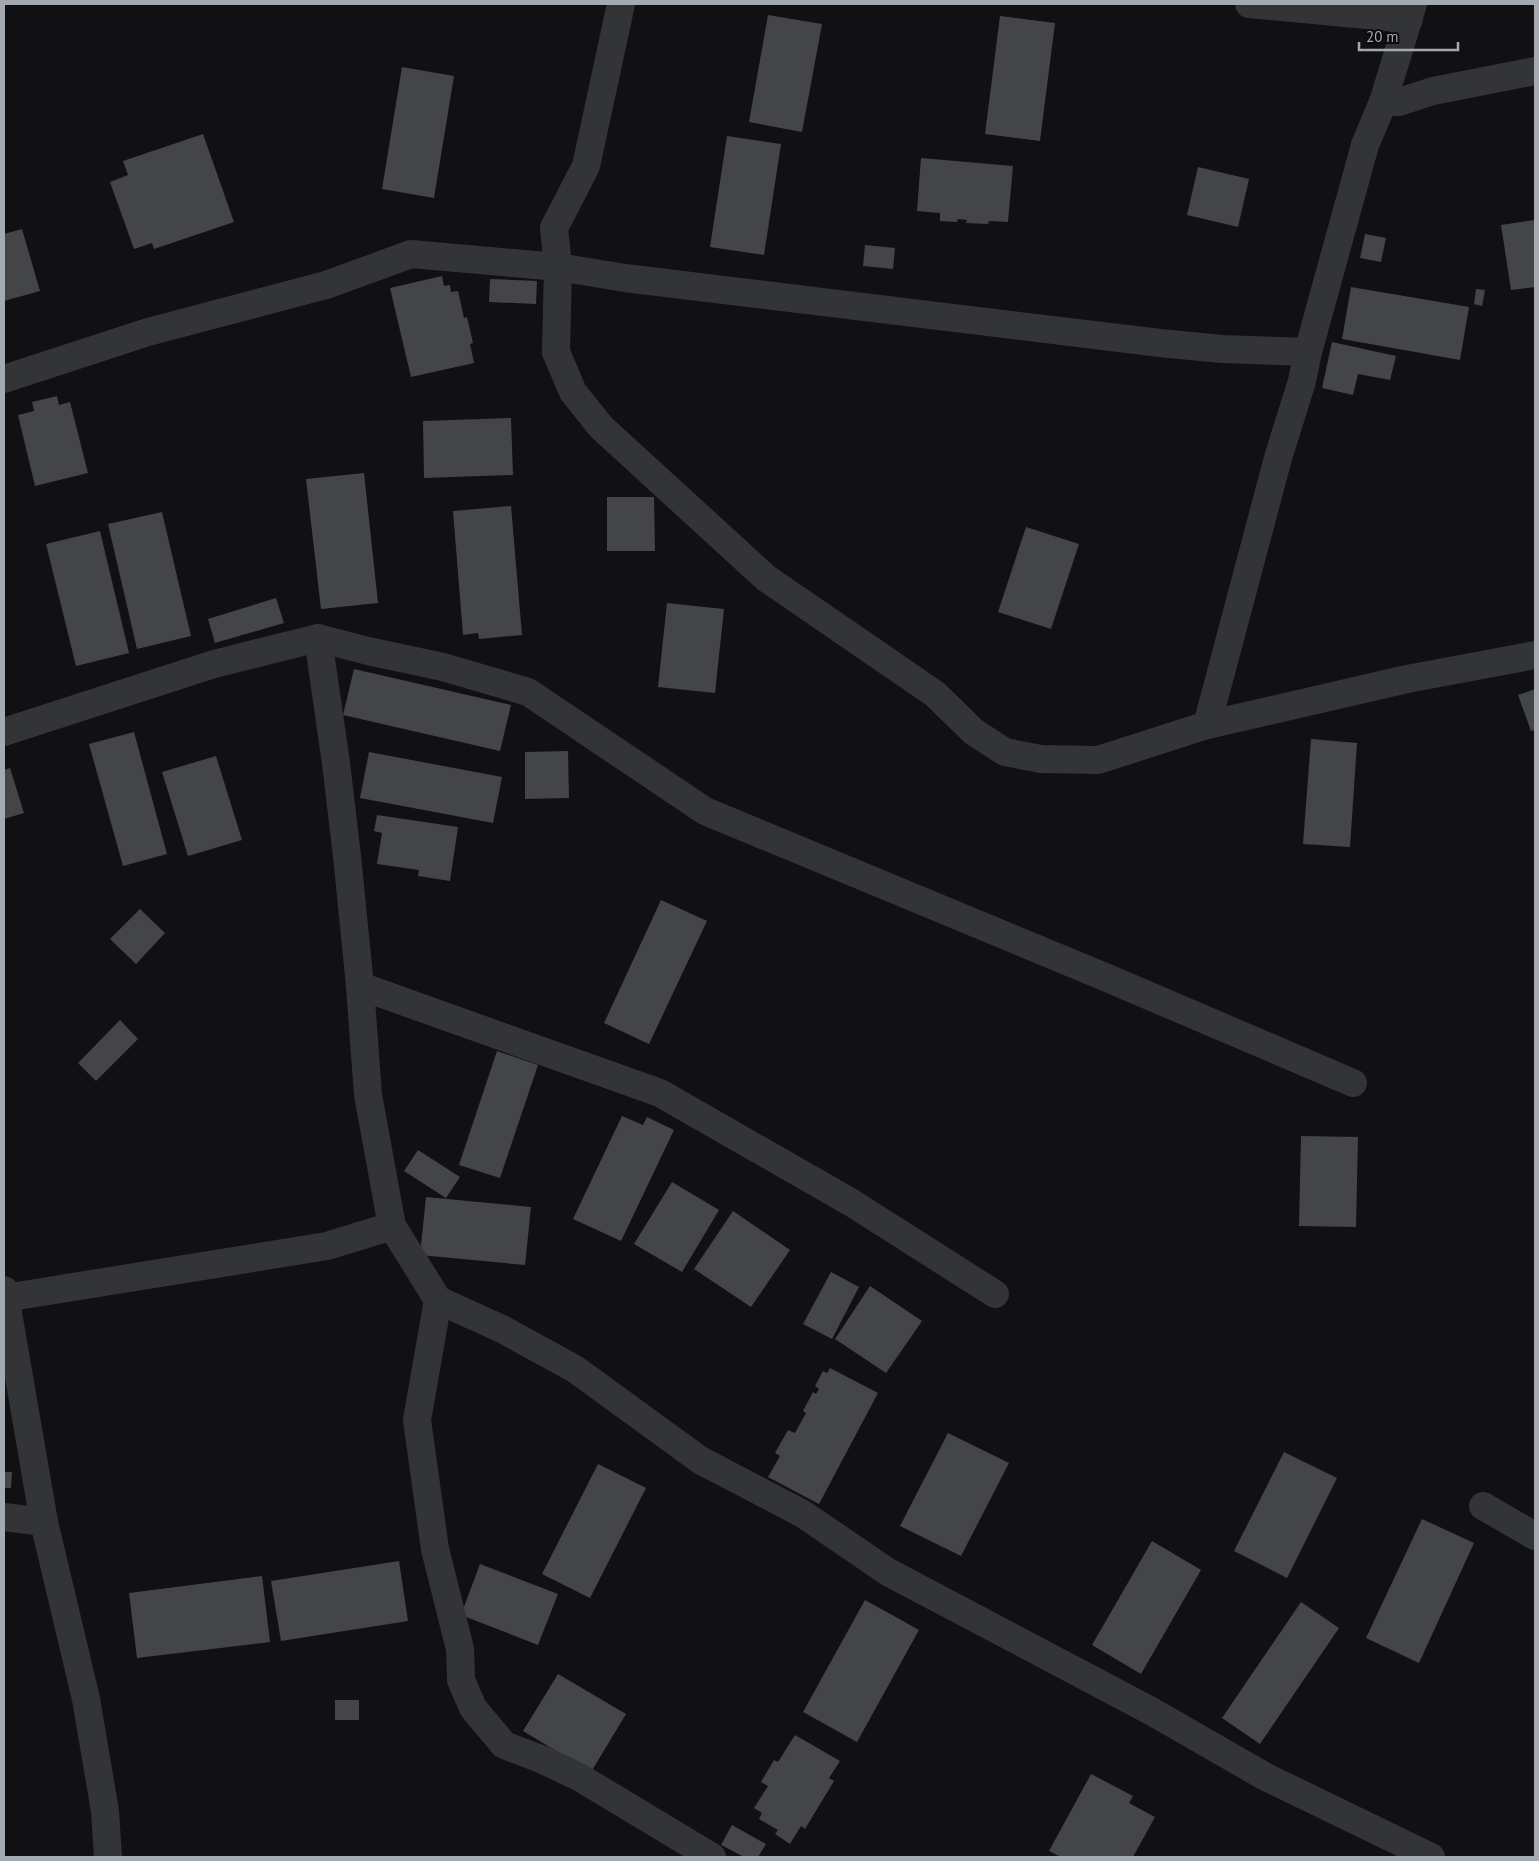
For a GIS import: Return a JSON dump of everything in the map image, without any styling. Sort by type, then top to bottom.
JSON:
[{"type":"street","points":[[621,4],[586,166],[554,228],[558,267],[556,352],[573,392],[601,427],[766,578],[935,694],[974,732],[1005,752],[1041,759],[1098,760],[1208,725],[1406,680],[1535,655]]},
{"type":"street","points":[[1208,725],[1278,458],[1302,381],[1308,352],[1365,145],[1383,102],[1411,11],[1249,4]]},
{"type":"street","points":[[1383,102],[1400,102],[1433,91],[1535,71]]},
{"type":"street","points":[[4,379],[148,332],[326,285],[411,254],[558,267],[626,278],[1160,343],[1222,349],[1308,352]]},
{"type":"street","points":[[318,638],[339,782],[360,986],[368,1095],[392,1226],[438,1300],[502,1329],[575,1370],[700,1460],[803,1514],[888,1572],[1151,1711],[1264,1776],[1431,1857]]},
{"type":"street","points":[[4,732],[214,664],[318,638],[443,667],[528,692],[705,811],[1105,976],[1353,1083]]},
{"type":"street","points":[[360,986],[660,1093],[852,1203],[995,1294]]},
{"type":"street","points":[[108,1857],[105,1811],[86,1699],[44,1522],[5,1294],[327,1246],[392,1226]]},
{"type":"street","points":[[438,1300],[417,1420],[435,1549],[460,1649],[461,1680],[473,1708],[504,1745],[541,1759],[579,1777],[712,1857]]},
{"type":"street","points":[[1483,1506],[1535,1536]]},
{"type":"street","points":[[4,1517],[44,1522]]},
{"type":"building","points":[[768,15],[822,24],[802,132],[749,122]]},
{"type":"building","points":[[1000,16],[1055,23],[1040,141],[985,134]]},
{"type":"building","points":[[402,67],[454,76],[434,198],[382,189]]},
{"type":"building","points":[[203,134],[234,222],[154,249],[152,243],[134,249],[110,182],[128,175],[123,161]]},
{"type":"building","points":[[727,136],[781,144],[764,255],[710,247]]},
{"type":"building","points":[[921,158],[1013,166],[1008,222],[989,221],[988,224],[966,223],[967,220],[958,219],[957,222],[940,221],[940,213],[917,211]]},
{"type":"building","points":[[1198,167],[1249,179],[1238,227],[1187,215]]},
{"type":"building","points":[[1535,220],[1535,287],[1511,290],[1501,225]]},
{"type":"building","points":[[22,229],[40,291],[4,301],[4,234]]},
{"type":"building","points":[[1365,234],[1386,238],[1381,262],[1360,258]]},
{"type":"building","points":[[865,245],[895,248],[893,269],[863,266]]},
{"type":"building","points":[[442,276],[444,286],[450,285],[451,292],[458,291],[464,318],[467,317],[473,343],[470,344],[474,363],[411,377],[390,288]]},
{"type":"building","points":[[490,279],[537,281],[536,304],[489,302]]},
{"type":"building","points":[[1351,287],[1469,307],[1460,360],[1342,339]]},
{"type":"building","points":[[1476,289],[1485,290],[1482,306],[1474,304]]},
{"type":"building","points":[[1332,342],[1396,356],[1390,380],[1358,374],[1353,395],[1322,388]]},
{"type":"building","points":[[57,396],[59,405],[70,402],[88,473],[35,486],[18,415],[34,411],[32,402]]},
{"type":"building","points":[[511,418],[513,475],[424,478],[423,421]]},
{"type":"building","points":[[364,473],[378,603],[321,609],[306,479]]},
{"type":"building","points":[[607,497],[654,497],[655,551],[607,551]]},
{"type":"building","points":[[511,506],[522,635],[479,639],[478,633],[463,635],[453,511]]},
{"type":"building","points":[[162,512],[191,636],[137,649],[108,524]]},
{"type":"building","points":[[1026,527],[1079,544],[1051,629],[998,612]]},
{"type":"building","points":[[100,531],[129,653],[76,666],[46,544]]},
{"type":"building","points":[[276,598],[284,623],[215,643],[208,619]]},
{"type":"building","points":[[667,603],[724,609],[715,693],[658,687]]},
{"type":"building","points":[[354,669],[511,705],[500,751],[343,715]]},
{"type":"building","points":[[1535,689],[1535,730],[1531,731],[1518,695]]},
{"type":"building","points":[[134,732],[167,854],[123,866],[89,744]]},
{"type":"building","points":[[1311,739],[1357,743],[1350,847],[1303,844]]},
{"type":"building","points":[[568,751],[569,798],[525,799],[525,752]]},
{"type":"building","points":[[369,752],[502,777],[493,823],[360,798]]},
{"type":"building","points":[[216,756],[242,840],[188,856],[162,772]]},
{"type":"building","points":[[10,768],[24,813],[4,819],[4,770]]},
{"type":"building","points":[[377,815],[458,827],[450,881],[418,876],[419,870],[377,864],[382,833],[374,831]]},
{"type":"building","points":[[661,900],[707,921],[649,1044],[604,1023]]},
{"type":"building","points":[[140,909],[165,933],[136,964],[110,939]]},
{"type":"building","points":[[120,1020],[138,1039],[96,1081],[78,1063]]},
{"type":"building","points":[[497,1051],[538,1065],[500,1178],[459,1165]]},
{"type":"building","points":[[622,1116],[643,1125],[647,1117],[674,1130],[621,1241],[573,1219]]},
{"type":"building","points":[[1301,1136],[1358,1137],[1356,1227],[1299,1226]]},
{"type":"building","points":[[418,1150],[460,1177],[446,1198],[404,1171]]},
{"type":"building","points":[[672,1182],[719,1210],[682,1272],[634,1244]]},
{"type":"building","points":[[426,1197],[531,1207],[525,1265],[420,1255]]},
{"type":"building","points":[[733,1211],[790,1250],[751,1307],[694,1269]]},
{"type":"building","points":[[831,1272],[859,1287],[832,1339],[803,1324]]},
{"type":"building","points":[[870,1286],[922,1321],[886,1373],[835,1339]]},
{"type":"building","points":[[830,1368],[878,1393],[819,1504],[768,1477],[780,1456],[775,1453],[788,1430],[795,1433],[806,1413],[803,1411],[813,1392],[816,1394],[819,1389],[815,1386],[823,1371],[827,1373]]},
{"type":"building","points":[[948,1433],[1009,1463],[961,1556],[900,1526]]},
{"type":"building","points":[[1284,1452],[1337,1478],[1287,1578],[1234,1551]]},
{"type":"building","points":[[598,1464],[646,1488],[590,1598],[542,1574]]},
{"type":"building","points":[[4,1472],[12,1472],[11,1488],[4,1488]]},
{"type":"building","points":[[1422,1519],[1474,1543],[1419,1663],[1366,1638]]},
{"type":"building","points":[[1152,1541],[1201,1570],[1141,1674],[1092,1645]]},
{"type":"building","points":[[399,1561],[408,1621],[281,1641],[271,1581]]},
{"type":"building","points":[[480,1564],[558,1594],[538,1645],[461,1615]]},
{"type":"building","points":[[262,1576],[270,1642],[137,1658],[129,1593]]},
{"type":"building","points":[[865,1600],[919,1630],[857,1742],[803,1712]]},
{"type":"building","points":[[1301,1602],[1339,1628],[1260,1744],[1222,1718]]},
{"type":"building","points":[[558,1674],[626,1714],[591,1772],[523,1731]]},
{"type":"building","points":[[335,1700],[359,1700],[359,1720],[335,1720]]},
{"type":"building","points":[[795,1735],[840,1761],[829,1778],[834,1781],[805,1829],[801,1826],[790,1844],[775,1834],[778,1830],[759,1819],[762,1813],[754,1808],[768,1786],[761,1782],[774,1760],[778,1762]]},
{"type":"building","points":[[1091,1774],[1133,1796],[1129,1803],[1155,1817],[1133,1857],[1061,1857],[1049,1851]]},
{"type":"building","points":[[732,1825],[766,1844],[758,1857],[744,1857],[721,1845]]}]
